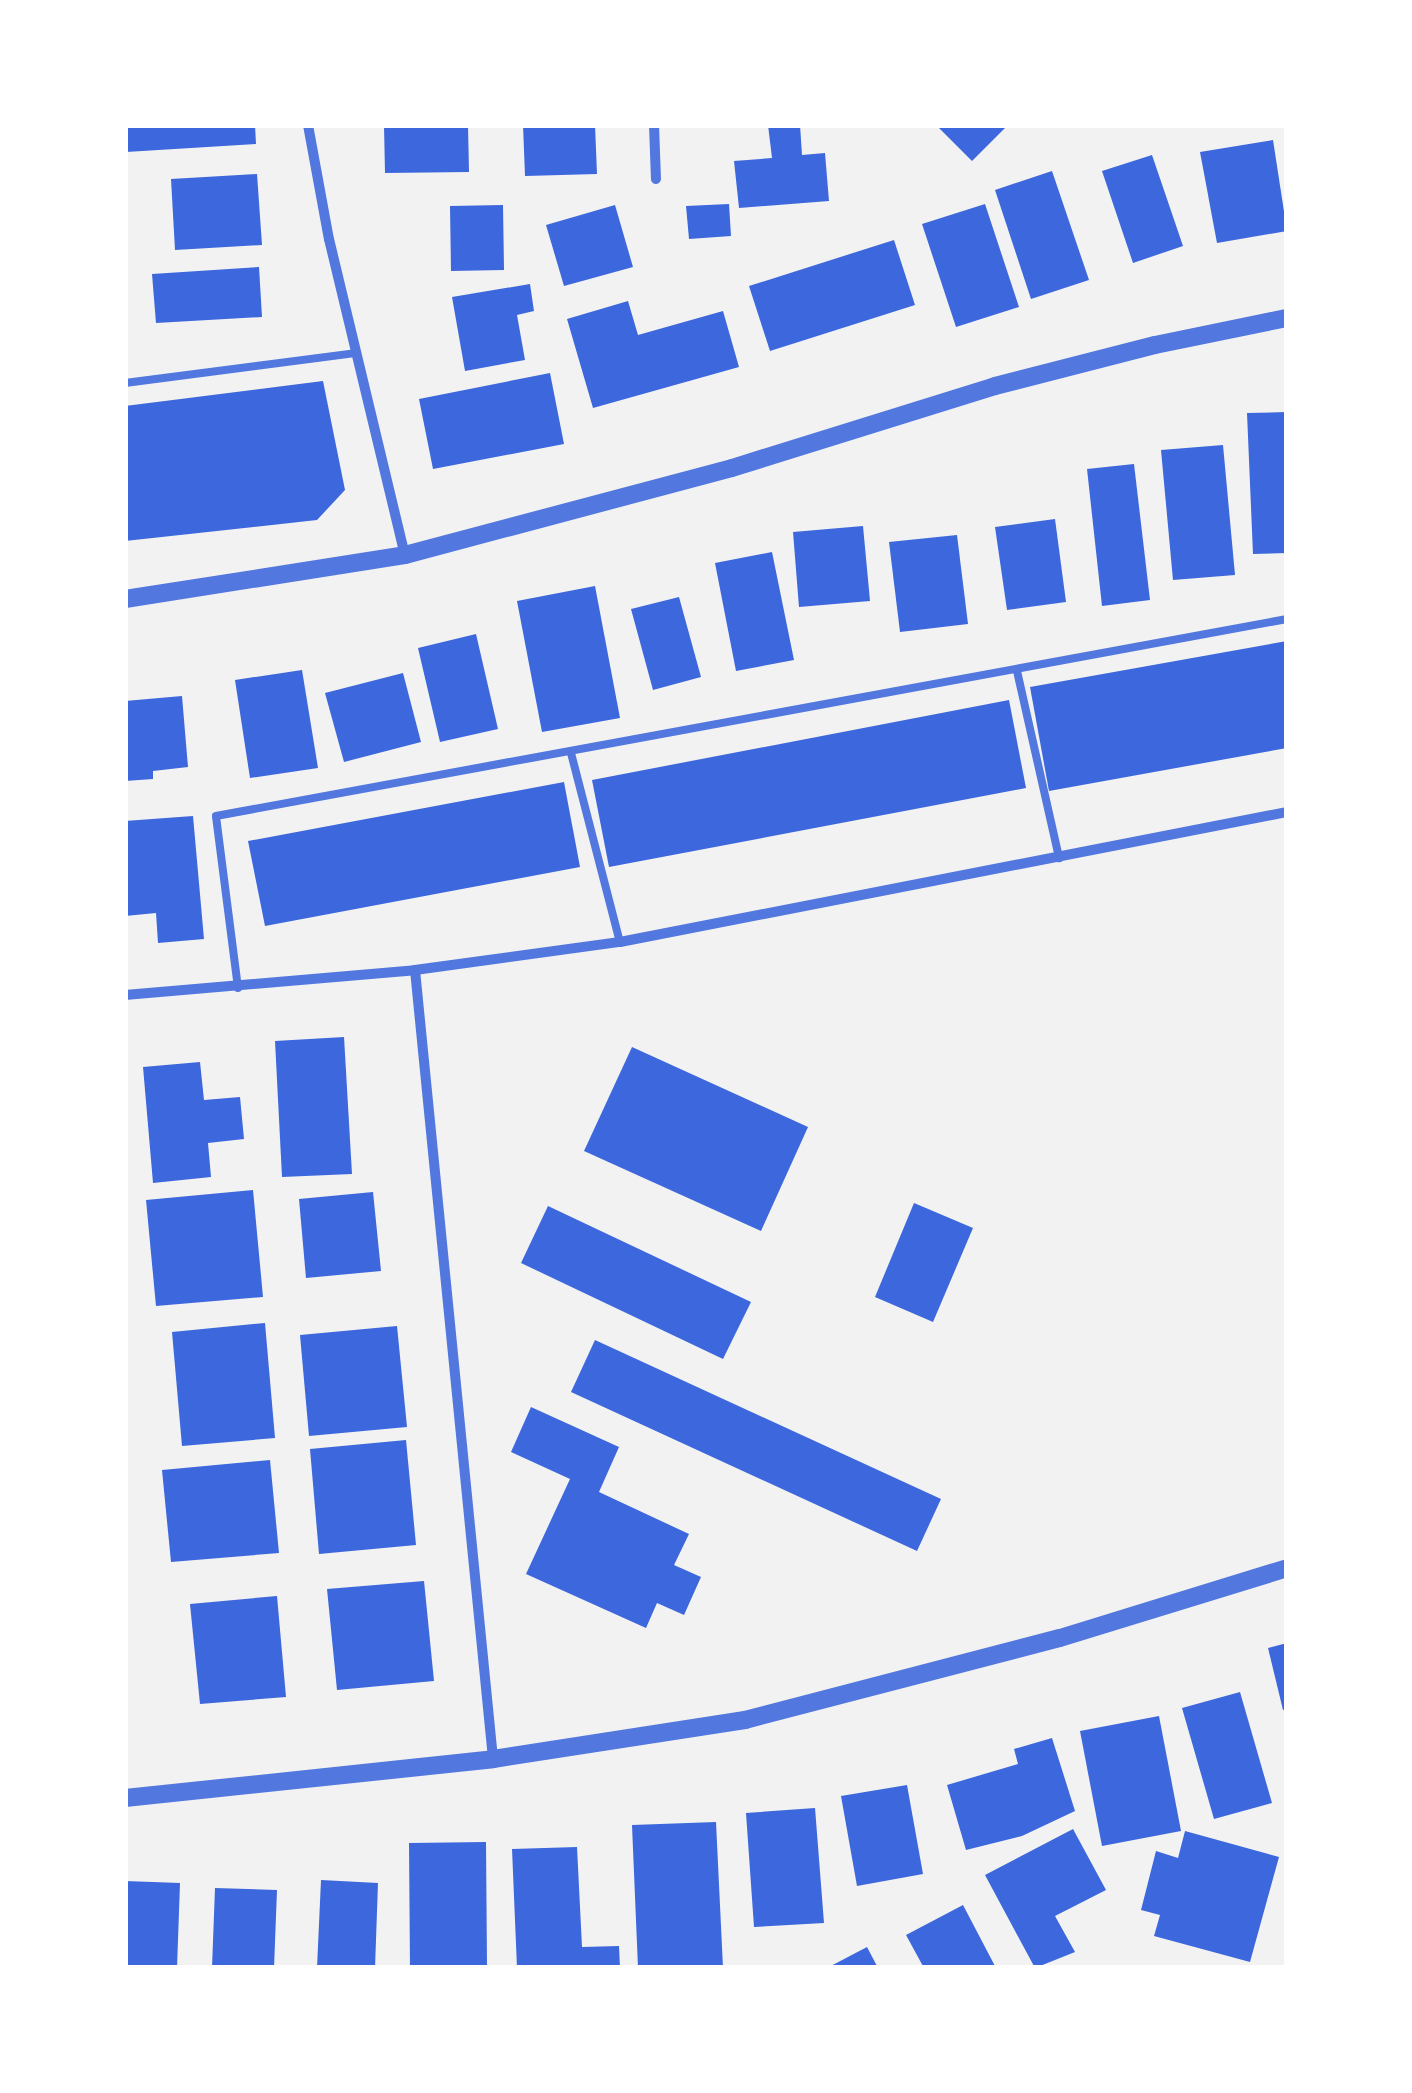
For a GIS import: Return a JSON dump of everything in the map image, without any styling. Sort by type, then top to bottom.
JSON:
[{"type":"street","points":[[308,125],[355,353],[404,555]]},
{"type":"street","points":[[654,125],[656,179]]},
{"type":"street","points":[[125,599],[404,555],[732,468],[995,386],[1155,344],[1287,318]]},
{"type":"street","points":[[125,995],[415,970],[620,942],[1283,813],[1287,830]]},
{"type":"street","points":[[415,970],[494,1759]]},
{"type":"street","points":[[125,1798],[494,1759],[745,1720],[1060,1638],[1287,1568]]},
{"type":"lane","points":[[125,382],[355,353]]},
{"type":"lane","points":[[238,988],[216,816],[1287,619]]},
{"type":"lane","points":[[1017,671],[1059,858]]},
{"type":"lane","points":[[571,753],[620,942]]},
{"type":"building","points":[[125,125],[255,125],[256,144],[126,152]]},
{"type":"building","points":[[384,125],[468,125],[469,172],[385,173]]},
{"type":"building","points":[[523,125],[595,125],[597,174],[525,176]]},
{"type":"building","points":[[768,125],[800,125],[802,155],[825,153],[829,201],[739,208],[734,161],[772,158]]},
{"type":"building","points":[[936,125],[1008,125],[972,161]]},
{"type":"building","points":[[1273,140],[1287,231],[1217,243],[1200,152]]},
{"type":"building","points":[[1152,155],[1183,246],[1133,263],[1102,171]]},
{"type":"building","points":[[1052,171],[1089,280],[1031,299],[995,190]]},
{"type":"building","points":[[257,174],[262,245],[175,250],[171,179]]},
{"type":"building","points":[[729,204],[731,236],[689,239],[686,206]]},
{"type":"building","points":[[985,204],[1019,307],[956,327],[922,224]]},
{"type":"building","points":[[503,205],[504,270],[451,271],[450,206]]},
{"type":"building","points":[[615,205],[633,267],[564,286],[546,225]]},
{"type":"building","points":[[894,240],[915,305],[770,351],[749,286]]},
{"type":"building","points":[[259,267],[262,317],[156,323],[152,274]]},
{"type":"building","points":[[530,284],[534,311],[517,315],[525,360],[465,371],[452,297]]},
{"type":"building","points":[[628,301],[638,335],[723,311],[739,367],[593,408],[567,319]]},
{"type":"building","points":[[550,373],[564,444],[433,469],[419,399]]},
{"type":"building","points":[[323,381],[345,490],[317,520],[125,541],[125,406]]},
{"type":"building","points":[[1287,412],[1287,553],[1253,554],[1247,413]]},
{"type":"building","points":[[1223,445],[1235,575],[1173,580],[1161,450]]},
{"type":"building","points":[[1134,464],[1150,600],[1102,606],[1087,469]]},
{"type":"building","points":[[1055,519],[1066,602],[1007,610],[995,527]]},
{"type":"building","points":[[863,526],[870,601],[799,607],[793,532]]},
{"type":"building","points":[[957,535],[968,624],[900,632],[889,542]]},
{"type":"building","points":[[772,552],[794,660],[736,671],[715,563]]},
{"type":"building","points":[[595,586],[620,718],[542,732],[517,601]]},
{"type":"building","points":[[679,597],[701,677],[653,690],[631,609]]},
{"type":"building","points":[[476,634],[498,729],[440,742],[418,648]]},
{"type":"building","points":[[1287,641],[1287,748],[1049,791],[1030,687]]},
{"type":"building","points":[[302,670],[318,768],[250,778],[235,680]]},
{"type":"building","points":[[403,673],[421,742],[344,762],[325,693]]},
{"type":"building","points":[[182,696],[188,767],[153,771],[153,779],[125,781],[125,701]]},
{"type":"building","points":[[1009,700],[1026,788],[609,867],[592,780]]},
{"type":"building","points":[[564,782],[580,867],[265,926],[248,841]]},
{"type":"building","points":[[193,816],[204,939],[158,943],[156,913],[125,916],[125,821]]},
{"type":"building","points":[[344,1037],[352,1174],[282,1177],[275,1041]]},
{"type":"building","points":[[632,1047],[808,1127],[761,1231],[584,1151]]},
{"type":"building","points":[[200,1062],[204,1100],[240,1097],[244,1139],[208,1143],[211,1177],[153,1183],[143,1067]]},
{"type":"building","points":[[253,1190],[263,1297],[156,1306],[146,1200]]},
{"type":"building","points":[[373,1192],[381,1271],[306,1278],[299,1199]]},
{"type":"building","points":[[914,1203],[973,1228],[933,1322],[875,1297]]},
{"type":"building","points":[[548,1206],[751,1302],[723,1359],[521,1263]]},
{"type":"building","points":[[265,1323],[275,1438],[182,1446],[172,1332]]},
{"type":"building","points":[[397,1326],[407,1427],[309,1436],[300,1335]]},
{"type":"building","points":[[595,1340],[941,1499],[917,1551],[571,1392]]},
{"type":"building","points":[[531,1407],[619,1447],[599,1492],[689,1534],[674,1565],[701,1577],[684,1615],[657,1603],[646,1628],[526,1574],[570,1479],[511,1452]]},
{"type":"building","points":[[406,1440],[416,1545],[319,1554],[310,1449]]},
{"type":"building","points":[[270,1460],[279,1553],[171,1562],[162,1470]]},
{"type":"building","points":[[424,1581],[434,1681],[337,1690],[327,1589]]},
{"type":"building","points":[[277,1596],[286,1697],[200,1704],[190,1604]]},
{"type":"building","points":[[1287,1643],[1287,1709],[1283,1710],[1268,1648]]},
{"type":"building","points":[[1240,1692],[1272,1803],[1214,1819],[1182,1708]]},
{"type":"building","points":[[1159,1716],[1181,1831],[1102,1846],[1080,1731]]},
{"type":"building","points":[[1052,1738],[1075,1811],[1022,1836],[966,1850],[947,1785],[1018,1764],[1014,1749]]},
{"type":"building","points":[[907,1785],[923,1874],[857,1886],[841,1796]]},
{"type":"building","points":[[815,1808],[824,1923],[754,1927],[746,1813]]},
{"type":"building","points":[[716,1822],[723,1968],[638,1968],[632,1825]]},
{"type":"building","points":[[1073,1829],[1106,1890],[1055,1916],[1075,1952],[1035,1968],[985,1875]]},
{"type":"building","points":[[1185,1831],[1279,1857],[1250,1962],[1154,1936],[1160,1915],[1141,1910],[1156,1851],[1178,1858]]},
{"type":"building","points":[[486,1842],[487,1968],[410,1968],[409,1843]]},
{"type":"building","points":[[577,1847],[582,1947],[619,1946],[620,1968],[517,1968],[512,1849]]},
{"type":"building","points":[[321,1880],[378,1883],[375,1968],[317,1968]]},
{"type":"building","points":[[125,1881],[180,1883],[177,1968],[125,1968]]},
{"type":"building","points":[[215,1888],[277,1890],[274,1968],[212,1968]]},
{"type":"building","points":[[963,1905],[996,1968],[924,1968],[906,1935]]},
{"type":"building","points":[[867,1947],[878,1968],[827,1968]]}]
